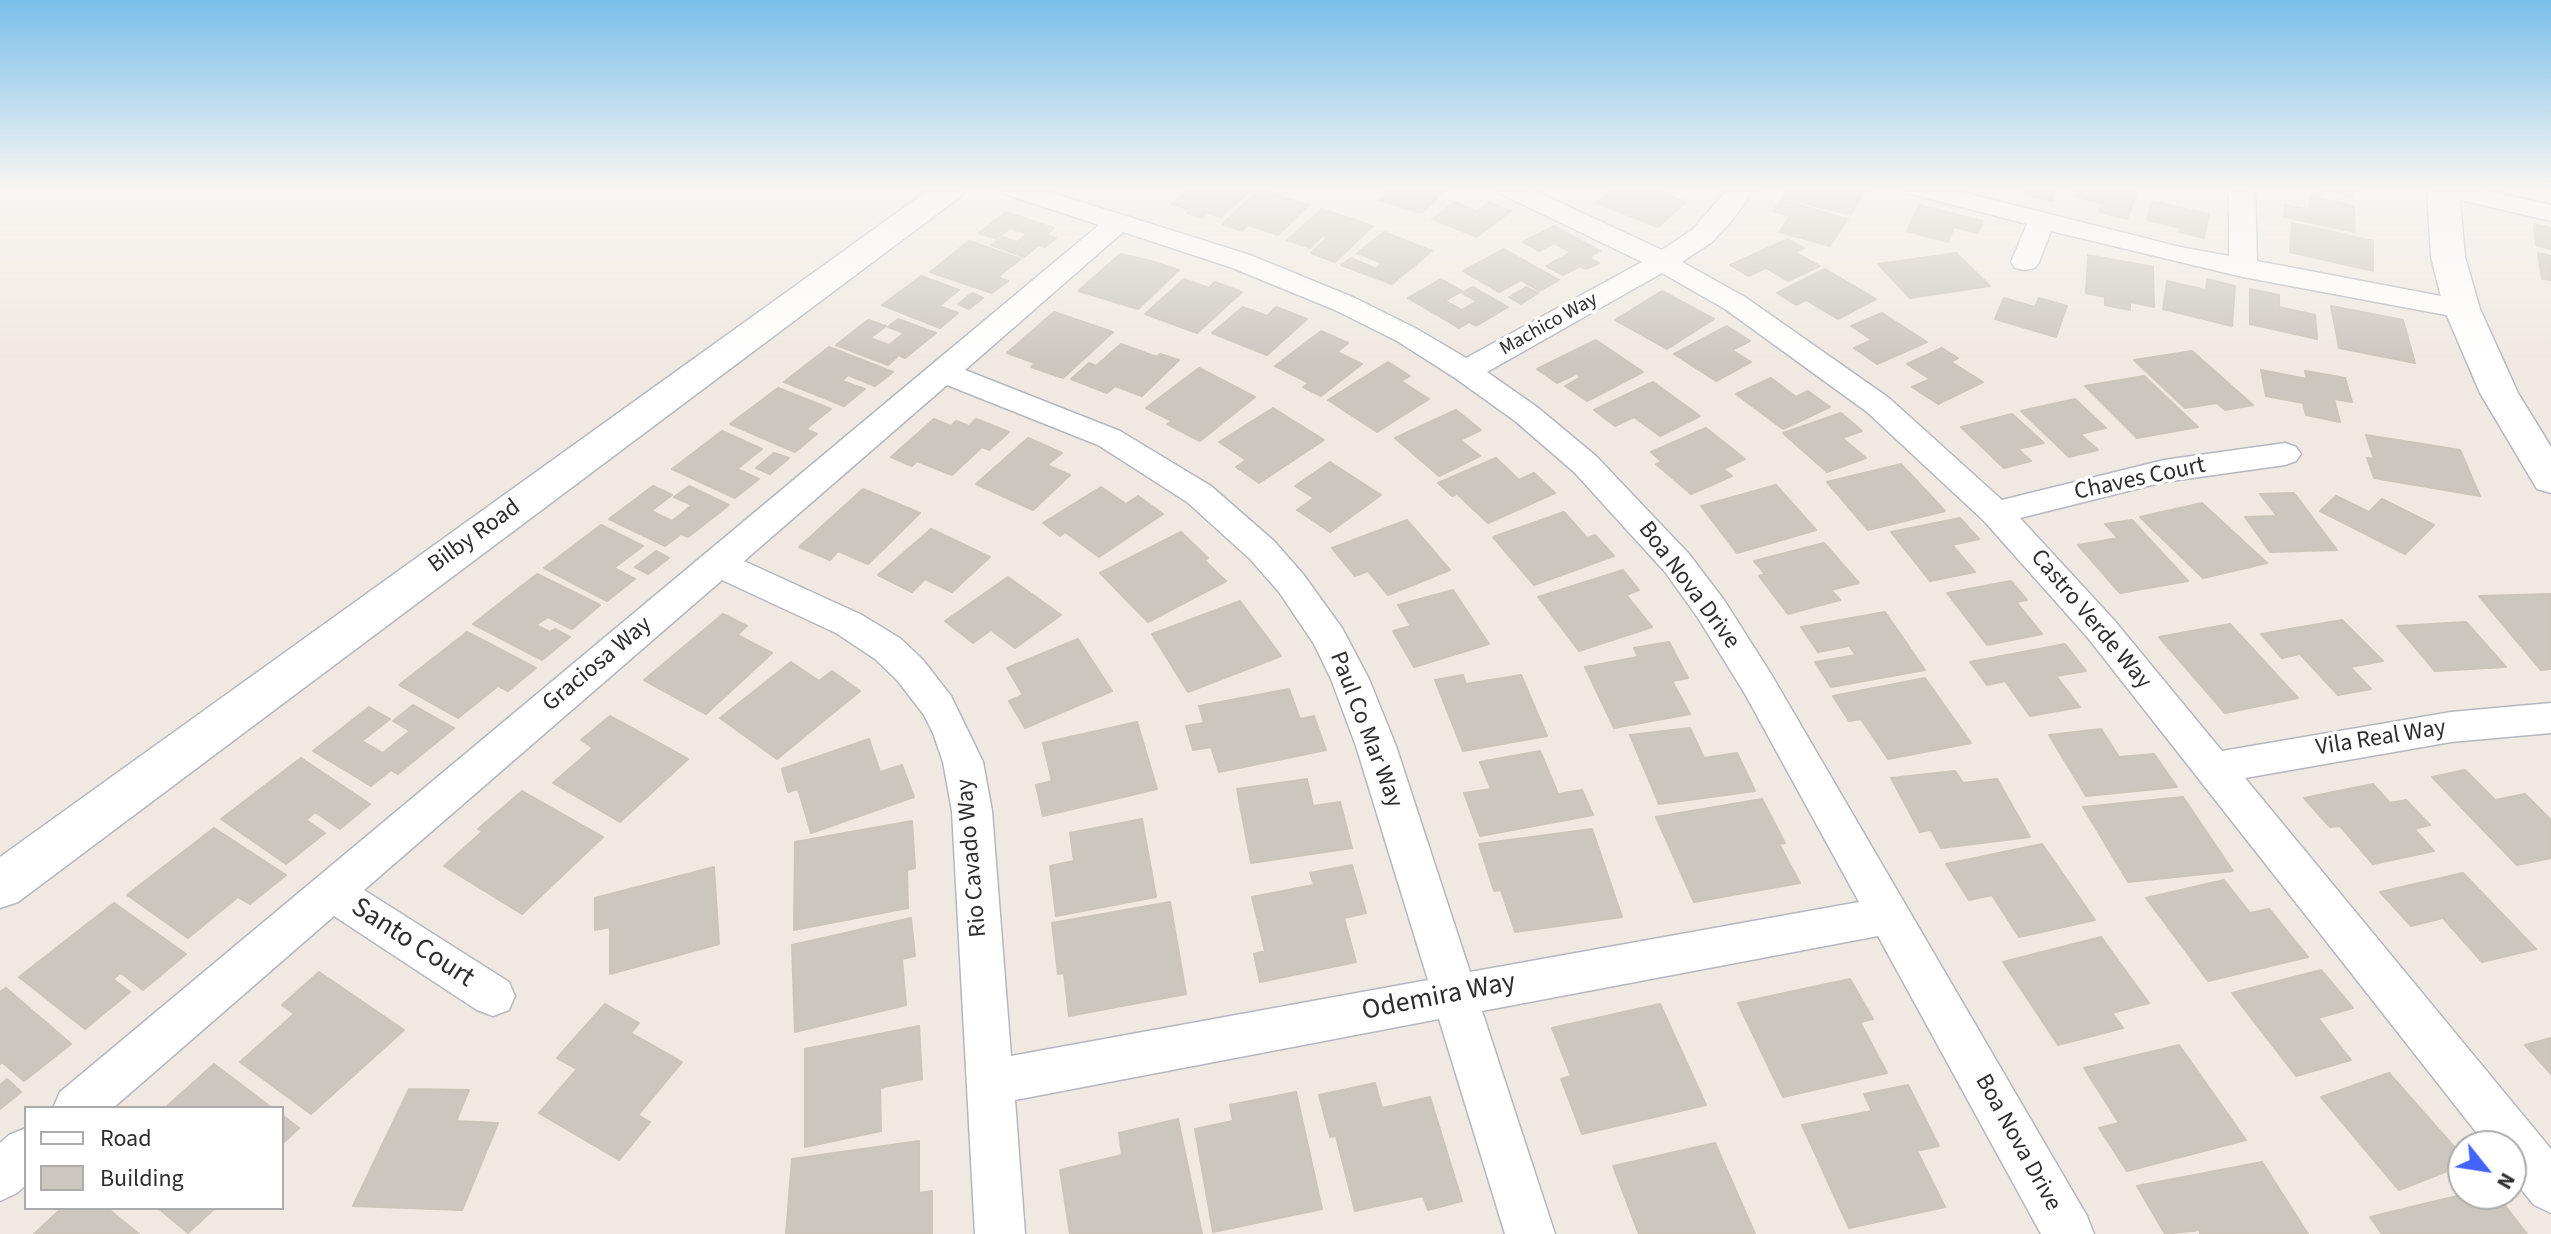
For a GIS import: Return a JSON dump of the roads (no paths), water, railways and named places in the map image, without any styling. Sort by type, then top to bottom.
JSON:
[{"type":"main road","name":"Bilby Road","points":[[0,886],[872,247]]},
{"type":"main road","points":[[2447,247],[2462,309],[2499,393],[2551,480]]},
{"type":"street","name":"Graciosa Way","points":[[79,1106],[1090,247]]},
{"type":"street","name":"Boa Nova Drive","points":[[1191,247],[1303,285],[1407,335],[1466,371],[1526,414],[1585,464],[1677,563],[1711,609],[1758,684],[2069,1234]]},
{"type":"street","name":"Castro Verde Way","points":[[1634,247],[1735,303],[1806,351],[1913,435],[1996,513],[2059,580],[2551,1188]]},
{"type":"street","name":"Machico Way","points":[[1466,371],[1685,247]]},
{"type":"street","points":[[2025,262],[2031,247]]},
{"type":"street","points":[[2151,247],[2243,269],[2462,309]]},
{"type":"street","points":[[2243,247],[2243,269]]},
{"type":"street","name":"Paul Co Mar Way","points":[[943,372],[1071,421],[1146,458],[1199,494],[1231,521],[1291,583],[1329,638],[1350,679],[1376,746],[1530,1234]]},
{"type":"street","name":"Chaves Court","points":[[1996,513],[2164,471],[2285,454]]},
{"type":"street","name":"Rio Cavado Way","points":[[718,563],[849,624],[888,649],[910,670],[938,706],[952,733],[963,762],[972,811],[1000,1234]]},
{"type":"street","name":"Vila Real Way","points":[[2213,768],[2451,727],[2551,718]]},
{"type":"street","name":"Santo Court","points":[[332,892],[493,996]]},
{"type":"street","name":"Odemira Way","points":[[990,1082],[1889,915]]},
{"type":"street","points":[[0,1176],[24,1154]]}]
